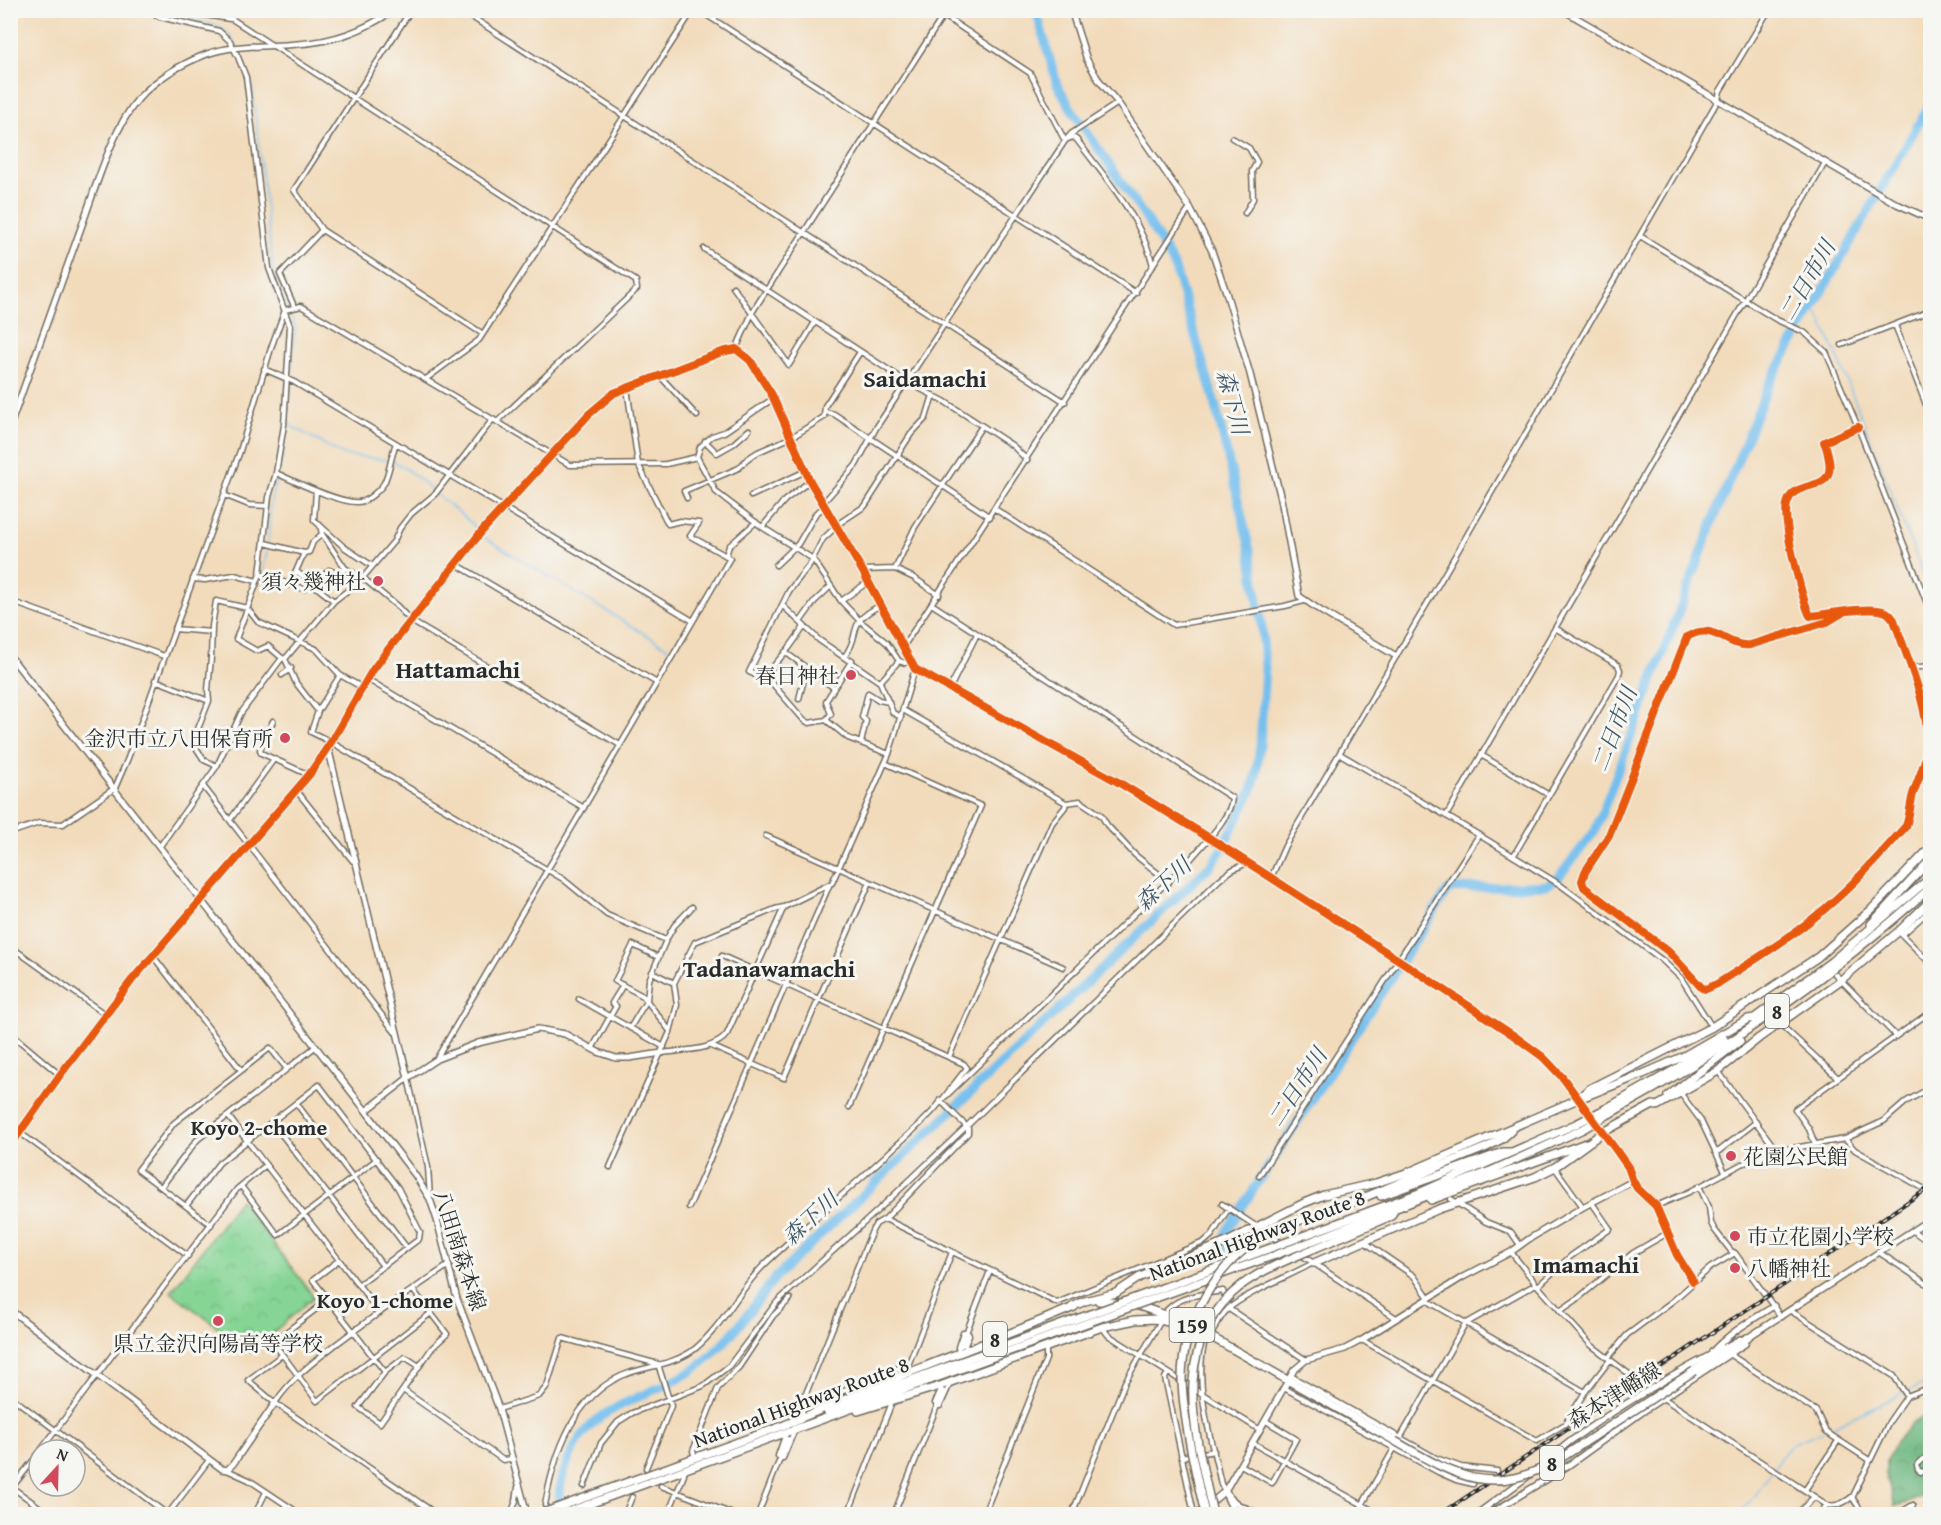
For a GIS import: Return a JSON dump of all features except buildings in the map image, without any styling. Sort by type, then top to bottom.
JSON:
[{"type":"highway","points":[[1578,1099],[1589,1089],[1712,1027],[1820,959],[1930,848]]},
{"type":"highway","points":[[1848,949],[1848,945],[1891,904],[1930,860]]},
{"type":"highway","name":"National Highway Route 8","points":[[1607,1112],[1755,1018],[1848,949],[1930,878]]},
{"type":"highway","name":"National Highway Route 8","points":[[1394,1210],[1501,1166],[1683,1073],[1751,1030],[1824,977],[1930,890]]},
{"type":"highway","points":[[1653,1105],[1657,1106],[1681,1094],[1718,1071],[1841,980],[1900,933],[1930,901]]},
{"type":"highway","points":[[1072,1307],[1085,1300],[1116,1293],[1140,1277],[1223,1243],[1304,1203],[1412,1174],[1578,1099],[1682,1057],[1748,1019],[1755,1018]]},
{"type":"highway","points":[[1314,1263],[1453,1201],[1508,1187],[1555,1167],[1602,1133],[1689,1082],[1749,1035],[1751,1030]]},
{"type":"highway","points":[[1336,1209],[1487,1147],[1502,1139],[1516,1126]]},
{"type":"highway","name":"National Highway Route 8","points":[[540,1515],[682,1470],[785,1433],[1419,1193],[1580,1126]]},
{"type":"highway","name":"8","points":[[1410,1203],[1415,1206],[1592,1142]]},
{"type":"highway","name":"159","points":[[1205,1515],[1192,1452],[1182,1377],[1185,1352],[1193,1323],[1216,1281],[1235,1258],[1266,1235],[1303,1219],[1403,1189],[1503,1152],[1515,1152]]},
{"type":"highway","name":"159","points":[[1213,1515],[1192,1396],[1192,1377],[1201,1340],[1223,1304],[1238,1289],[1257,1276],[1310,1246],[1391,1216],[1394,1210]]},
{"type":"highway","name":"National Highway Route 8","points":[[1163,1291],[1310,1246]]},
{"type":"highway","name":"8","points":[[785,1433],[801,1414],[1072,1307],[1099,1301],[1133,1304],[1183,1321],[1208,1340]]},
{"type":"highway","name":"8","points":[[814,1422],[942,1388],[948,1383],[1102,1327],[1135,1320],[1155,1319],[1183,1326],[1396,1443],[1458,1474],[1490,1480],[1518,1478],[1543,1469],[1748,1338]]},
{"type":"highway","name":"National Highway Route 8","points":[[562,1515],[583,1503],[696,1457],[785,1433],[1017,1344]]},
{"type":"highway","points":[[1226,1491],[1230,1515]]},
{"type":"highway","points":[[1226,1491],[1236,1515]]},
{"type":"street","points":[[146,10],[160,17],[219,31],[230,41],[246,77],[269,268],[290,326],[291,381],[278,473],[268,506],[262,574],[257,581],[236,639],[257,651],[268,646],[281,656],[291,668],[296,683],[318,711]]},
{"type":"street","points":[[174,10],[231,19]]},
{"type":"street","points":[[160,846],[217,766],[241,713],[300,640],[334,601],[363,578],[394,541],[400,528],[411,514],[436,493],[496,420],[637,289],[636,281],[218,10]]},
{"type":"street","points":[[10,426],[101,172],[124,120],[138,99],[168,73],[209,53],[233,48],[314,43],[336,38],[360,31],[394,10]]},
{"type":"street","points":[[411,10],[294,190],[322,230],[483,334]]},
{"type":"street","points":[[461,10],[1065,402]]},
{"type":"street","points":[[426,379],[479,340],[693,10]]},
{"type":"street","points":[[699,10],[1136,293]]},
{"type":"street","points":[[935,10],[1030,73],[1065,141]]},
{"type":"street","points":[[736,349],[751,313],[947,10]]},
{"type":"street","points":[[1071,10],[1087,60],[1098,79],[1119,103],[1190,208],[1212,251],[1250,374],[1281,499],[1299,596],[1396,656]]},
{"type":"street","points":[[1563,10],[1882,196],[1930,219]]},
{"type":"street","points":[[1271,878],[1285,846],[1640,236],[1718,100],[1720,91],[1768,10]]},
{"type":"street","points":[[776,566],[795,546],[816,513],[856,465],[870,438],[1065,141],[1071,134],[1119,103]]},
{"type":"street","points":[[1065,141],[1073,137],[1077,140],[1136,222],[1146,239],[1154,266]]},
{"type":"street","points":[[1232,138],[1249,148],[1257,162],[1252,171],[1253,199],[1245,213]]},
{"type":"street","points":[[1446,816],[1825,163]]},
{"type":"street","points":[[903,647],[933,605],[1190,208]]},
{"type":"street","points":[[294,306],[280,274],[322,230]]},
{"type":"street","points":[[1640,236],[1777,320],[1804,332],[1818,343],[1832,362],[1930,612]]},
{"type":"street","points":[[704,249],[907,382],[933,395],[1013,446],[1027,460]]},
{"type":"street","points":[[733,287],[789,365],[815,322]]},
{"type":"street","points":[[10,833],[39,823],[63,824],[115,788],[240,451],[264,369],[285,310],[301,306],[570,465],[666,464],[697,457]]},
{"type":"street","points":[[1842,345],[1930,311]]},
{"type":"street","points":[[1895,325],[1930,415]]},
{"type":"street","points":[[10,1146],[60,1075],[153,956],[248,843],[309,775],[330,744],[367,679],[387,651],[503,508],[601,402],[627,387],[736,349]]},
{"type":"street","points":[[736,349],[750,360],[774,398],[810,482],[862,570],[915,669],[1118,782],[1401,962],[1513,1035],[1543,1058],[1563,1078],[1628,1167],[1633,1182],[1656,1206],[1666,1234],[1694,1281]]},
{"type":"street","points":[[687,498],[684,491],[739,468],[758,452],[792,437],[824,417],[825,406],[860,352]]},
{"type":"street","points":[[264,369],[291,381],[693,621]]},
{"type":"street","points":[[659,375],[697,416]]},
{"type":"street","points":[[437,1059],[730,558],[690,536],[699,523],[680,521],[668,524],[638,464],[627,387]]},
{"type":"street","points":[[852,660],[826,700],[831,714],[826,720],[809,723],[771,682],[749,672],[789,591],[813,559],[823,538],[865,506],[911,434],[926,418],[933,395]]},
{"type":"street","points":[[774,398],[724,432],[711,436],[700,447],[697,457],[716,492],[762,527],[813,559],[841,601],[859,620],[887,643],[899,661],[905,663],[910,661]]},
{"type":"street","points":[[825,412],[834,414],[990,517]]},
{"type":"street","points":[[895,569],[915,527],[982,426]]},
{"type":"street","points":[[1842,613],[1827,622],[1750,645],[1740,646],[1713,632],[1693,633],[1687,638],[1609,835],[1585,872],[1582,881],[1584,887],[1655,939],[1684,966],[1702,988],[1706,989],[1726,979],[1823,911],[1863,872],[1906,826],[1913,794],[1924,765],[1927,749],[1926,721],[1894,620],[1890,614],[1874,610],[1842,613],[1810,616],[1788,528],[1787,504],[1796,491],[1820,483],[1828,477],[1831,470],[1824,442],[1858,427]]},
{"type":"street","points":[[705,441],[717,453],[734,444],[749,430]]},
{"type":"street","points":[[278,473],[316,491],[354,502],[363,502],[382,487],[396,443]]},
{"type":"street","points":[[751,496],[806,471]]},
{"type":"street","points":[[762,527],[784,500],[810,482]]},
{"type":"street","points":[[316,491],[314,520],[344,547],[371,566]]},
{"type":"street","points":[[224,495],[249,505],[268,506]]},
{"type":"street","points":[[995,509],[1173,625],[1304,601]]},
{"type":"street","points":[[726,556],[729,546],[756,522]]},
{"type":"street","points":[[320,525],[321,534],[345,568],[363,578],[397,606],[411,621],[620,745]]},
{"type":"street","points":[[265,543],[304,553],[309,552],[313,542],[321,534]]},
{"type":"street","points":[[290,585],[304,553]]},
{"type":"street","points":[[456,564],[657,683]]},
{"type":"street","points":[[316,585],[329,570],[339,574],[345,568]]},
{"type":"street","points":[[862,570],[895,569],[914,578],[939,595]]},
{"type":"street","points":[[296,571],[334,601]]},
{"type":"street","points":[[193,579],[205,580],[234,574],[257,581]]},
{"type":"street","points":[[262,574],[304,589]]},
{"type":"street","points":[[841,601],[868,582]]},
{"type":"street","points":[[800,622],[814,601],[831,586]]},
{"type":"street","points":[[10,601],[164,656]]},
{"type":"street","points":[[217,766],[204,760],[195,746],[194,739],[209,701],[212,632],[216,601],[247,608],[258,622],[316,649],[340,675],[363,688]]},
{"type":"street","points":[[782,605],[793,613],[804,627],[880,682],[893,713],[901,717]]},
{"type":"street","points":[[845,656],[859,620],[864,614],[881,605]]},
{"type":"street","points":[[933,605],[1232,798],[1232,804],[1225,817],[1209,839],[1169,882],[941,1101]]},
{"type":"street","points":[[763,678],[804,627]]},
{"type":"street","points":[[1514,855],[1620,670],[1618,665],[1555,628]]},
{"type":"street","points":[[174,629],[212,632]]},
{"type":"street","points":[[950,688],[977,634]]},
{"type":"street","points":[[785,652],[834,688]]},
{"type":"street","name":"八田南森本線","points":[[10,656],[316,1046],[415,1175],[430,1199],[457,1299],[499,1409],[525,1514]]},
{"type":"street","points":[[880,682],[899,661]]},
{"type":"street","points":[[1910,668],[1930,666]]},
{"type":"street","points":[[282,675],[291,668]]},
{"type":"street","points":[[689,1207],[889,754],[915,669]]},
{"type":"street","points":[[799,699],[809,670]]},
{"type":"street","points":[[340,675],[318,711],[311,732],[563,879],[606,915],[666,940]]},
{"type":"street","points":[[367,679],[584,808]]},
{"type":"street","points":[[155,680],[209,701]]},
{"type":"street","points":[[861,743],[866,721],[862,717],[868,693],[879,700],[889,702]]},
{"type":"street","points":[[903,710],[1066,803],[1080,801],[1101,815],[1107,825],[1135,855],[1169,882]]},
{"type":"street","points":[[826,720],[839,732],[889,754]]},
{"type":"street","points":[[273,721],[260,750],[261,753],[309,775]]},
{"type":"street","points":[[330,744],[428,1167],[430,1199]]},
{"type":"street","points":[[1340,754],[1514,855],[1559,884],[1662,960],[1681,978],[1712,1027]]},
{"type":"street","points":[[1481,755],[1549,795]]},
{"type":"street","points":[[230,820],[274,759]]},
{"type":"street","points":[[849,1107],[981,806],[885,763]]},
{"type":"street","points":[[203,786],[398,1035]]},
{"type":"street","points":[[296,789],[353,861],[357,861]]},
{"type":"street","points":[[949,1057],[1052,823],[1066,803]]},
{"type":"street","points":[[1259,1176],[1401,962],[1479,835]]},
{"type":"street","points":[[766,836],[1063,967]]},
{"type":"street","points":[[584,1486],[602,1443],[618,1422],[632,1413],[703,1386],[729,1366],[777,1302],[877,1211],[1220,880],[1245,861]]},
{"type":"street","points":[[711,1045],[784,1078],[870,882]]},
{"type":"street","points":[[610,1167],[670,1032],[677,1005],[674,983],[695,942],[784,907],[830,885]]},
{"type":"street","points":[[630,1028],[647,1000],[649,980],[666,940],[674,926],[692,907]]},
{"type":"street","points":[[366,1111],[408,1078],[437,1059],[478,1043],[538,1029],[565,1034],[592,1049],[616,1058],[629,1058],[663,1050],[722,1042],[784,907]]},
{"type":"street","points":[[1930,910],[1900,933],[1930,963]]},
{"type":"street","points":[[658,957],[633,945],[615,981],[643,996],[670,1032]]},
{"type":"street","points":[[10,946],[106,1015]]},
{"type":"street","points":[[153,956],[241,1070]]},
{"type":"street","points":[[545,1505],[559,1450],[578,1414],[597,1392],[626,1374],[659,1366],[695,1349],[710,1334],[745,1285],[765,1264],[933,1111],[967,1068],[964,1064],[949,1057],[722,956]]},
{"type":"street","points":[[652,972],[674,983]]},
{"type":"street","points":[[1834,974],[1896,1035]]},
{"type":"street","points":[[592,1049],[616,1006],[612,1003],[623,986]]},
{"type":"street","points":[[579,999],[663,1050]]},
{"type":"street","points":[[1815,1144],[1796,1109],[1930,1012]]},
{"type":"street","points":[[1780,1023],[1838,1078]]},
{"type":"street","points":[[10,1033],[60,1075]]},
{"type":"street","points":[[161,1187],[197,1140],[316,1046]]},
{"type":"street","points":[[211,1226],[138,1170],[174,1123],[270,1048],[287,1069]]},
{"type":"street","points":[[1718,1071],[1777,1151]]},
{"type":"street","points":[[186,1206],[219,1163],[319,1085],[399,1188],[420,1232],[419,1239],[358,1285]]},
{"type":"street","points":[[1656,1206],[1725,1172],[1777,1151],[1845,1139],[1884,1121],[1907,1101],[1930,1088]]},
{"type":"street","points":[[1681,1094],[1701,1121],[1725,1172]]},
{"type":"street","points":[[801,1414],[876,1224],[885,1219],[968,1133],[966,1126],[941,1101]]},
{"type":"street","points":[[296,1103],[407,1248]]},
{"type":"street","points":[[10,1114],[20,1132],[188,1256]]},
{"type":"street","points":[[228,1116],[380,1313]]},
{"type":"street","points":[[272,1122],[383,1266]]},
{"type":"street","points":[[1715,1152],[1756,1122]]},
{"type":"street","points":[[1845,1139],[1856,1150],[1930,1192]]},
{"type":"street","points":[[241,1186],[278,1235],[377,1160]]},
{"type":"street","points":[[50,1438],[241,1186],[266,1165]]},
{"type":"street","points":[[1555,1167],[1583,1207]]},
{"type":"street","points":[[1168,1373],[1165,1378],[1181,1457],[1196,1515],[1226,1491],[1294,1370],[1305,1360],[1334,1353],[1362,1340],[1463,1277],[1511,1252],[1583,1207],[1633,1182]]},
{"type":"street","points":[[1699,1186],[1709,1207],[1714,1229],[1735,1253],[1782,1317]]},
{"type":"street","points":[[1453,1201],[1486,1222],[1510,1232],[1520,1245]]},
{"type":"street","points":[[1357,1515],[1465,1324],[1537,1285],[1570,1256],[1610,1229],[1592,1203]]},
{"type":"street","points":[[1222,1204],[1397,1319]]},
{"type":"street","points":[[885,1219],[1057,1303],[1204,1242],[1212,1235],[1229,1208]]},
{"type":"street","name":"森本津幡線","points":[[1477,1515],[1570,1441],[1709,1356],[1741,1339],[1748,1338],[1930,1219]]},
{"type":"street","points":[[1913,1231],[1930,1243]]},
{"type":"street","points":[[1560,1311],[1633,1253],[1666,1234]]},
{"type":"street","points":[[1362,1241],[1414,1276],[1427,1299],[1465,1324],[1585,1392]]},
{"type":"street","points":[[908,1373],[908,1364],[952,1252]]},
{"type":"street","points":[[1511,1252],[1591,1346],[1633,1377]]},
{"type":"street","points":[[1362,1340],[1537,1441],[1565,1425],[1585,1392],[1627,1335],[1674,1300],[1710,1268],[1735,1253]]},
{"type":"street","points":[[1880,1253],[1930,1286]]},
{"type":"street","points":[[339,1260],[313,1280],[385,1372]]},
{"type":"street","points":[[1260,1515],[1238,1504],[1221,1484],[1202,1393],[1202,1355],[1208,1340],[1228,1309],[1314,1263]]},
{"type":"street","points":[[227,1470],[285,1388],[298,1375],[353,1331],[448,1264]]},
{"type":"street","points":[[967,1332],[963,1332],[958,1347],[962,1350],[990,1270]]},
{"type":"street","points":[[413,1290],[447,1334],[432,1348],[381,1423],[358,1407],[385,1372],[405,1357],[419,1366]]},
{"type":"street","points":[[1167,1310],[1174,1304],[1200,1294],[1223,1291],[1228,1309],[1305,1360]]},
{"type":"street","points":[[696,1457],[693,1451],[718,1388],[739,1367],[773,1316],[790,1299]]},
{"type":"street","points":[[328,1300],[273,1342],[317,1401],[431,1313]]},
{"type":"street","points":[[1709,1356],[1733,1332],[1774,1306]]},
{"type":"street","points":[[10,1310],[209,1460],[222,1469],[249,1480],[300,1515]]},
{"type":"street","points":[[1791,1311],[1894,1377],[1906,1394]]},
{"type":"street","points":[[1072,1515],[1125,1382],[1159,1324]]},
{"type":"street","points":[[1102,1327],[1108,1335],[1140,1356],[1260,1430]]},
{"type":"street","points":[[499,1409],[539,1396],[547,1386],[562,1338],[659,1366]]},
{"type":"street","name":"森本津幡線","points":[[1490,1515],[1611,1436],[1744,1344],[1748,1338]]},
{"type":"street","points":[[984,1515],[1046,1359],[1046,1348]]},
{"type":"street","points":[[282,1354],[248,1380],[275,1403],[436,1515]]},
{"type":"street","points":[[1729,1354],[1816,1411],[1824,1429],[1838,1441],[1869,1460]]},
{"type":"street","points":[[816,1403],[802,1395],[795,1414],[801,1414],[816,1403],[908,1364]]},
{"type":"street","points":[[646,1468],[671,1406],[659,1366]]},
{"type":"street","points":[[1288,1382],[1366,1420],[1448,1477],[1473,1484]]},
{"type":"street","points":[[1288,1382],[1361,1429],[1470,1469],[1497,1471]]},
{"type":"street","points":[[894,1515],[937,1406],[940,1406],[949,1386],[948,1383]]},
{"type":"street","points":[[1819,1515],[1827,1505],[1843,1502],[1852,1497],[1869,1460],[1906,1394],[1930,1387]]},
{"type":"street","points":[[937,1406],[935,1402],[942,1388]]},
{"type":"street","points":[[403,1390],[503,1460],[511,1460]]},
{"type":"street","points":[[10,1396],[167,1515],[209,1460]]},
{"type":"street","points":[[1663,1398],[1827,1505]]},
{"type":"street","points":[[848,1515],[891,1406],[888,1402]]},
{"type":"street","points":[[1241,1465],[1272,1483],[1296,1439],[1266,1421]]},
{"type":"street","points":[[1595,1425],[1611,1436]]},
{"type":"street","points":[[759,1515],[781,1457],[783,1458],[795,1429]]},
{"type":"street","points":[[781,1457],[778,1456],[785,1433]]},
{"type":"street","points":[[1805,1490],[1838,1441]]},
{"type":"street","points":[[1253,1443],[1379,1515]]},
{"type":"street","points":[[1181,1457],[1214,1451]]},
{"type":"street","points":[[1930,1453],[1917,1465],[1921,1472],[1930,1470]]},
{"type":"street","points":[[27,1468],[11,1488],[49,1515]]},
{"type":"street","points":[[1465,1483],[1470,1469]]},
{"type":"street","points":[[668,1515],[684,1474],[682,1470]]},
{"type":"street","points":[[1532,1473],[1543,1480]]},
{"type":"street","points":[[661,1486],[733,1515]]},
{"type":"street","points":[[512,1515],[518,1487]]},
{"type":"street","points":[[255,1515],[266,1492]]},
{"type":"street","points":[[625,1515],[632,1497]]},
{"type":"street","points":[[1797,1515],[1814,1497]]},
{"type":"street","points":[[1852,1497],[1863,1515]]},
{"type":"street","points":[[1873,1515],[1893,1512],[1898,1515],[1914,1505]]},
{"type":"green space","points":[[240,1200],[314,1297],[251,1352],[171,1292]]},
{"type":"green space","points":[[1930,1413],[1930,1500],[1925,1495],[1895,1506],[1886,1475],[1886,1462],[1894,1445],[1910,1425]]},
{"type":"waterway","points":[[161,10],[218,26],[229,34],[236,46]]},
{"type":"waterway","name":"森下川","points":[[558,1514],[560,1488],[567,1463],[587,1429],[602,1416],[626,1402],[690,1372],[715,1352],[737,1328],[776,1277],[1211,865],[1221,851],[1251,792],[1260,746],[1265,668],[1262,627],[1250,550],[1215,403],[1174,265],[1151,226],[1072,110],[1057,84],[1036,10]]},
{"type":"waterway","points":[[238,50],[252,86],[273,271],[295,326],[291,379]]},
{"type":"waterway","name":"二日市川","points":[[1223,1250],[1226,1232],[1446,893],[1450,889],[1547,885],[1558,878],[1595,831],[1718,509],[1769,384],[1930,104]]},
{"type":"waterway","points":[[1814,305],[1837,355],[1930,592]]},
{"type":"waterway","points":[[268,542],[271,499],[282,457],[291,384]]},
{"type":"waterway","points":[[288,424],[343,455],[389,460]]},
{"type":"waterway","points":[[393,461],[419,478],[471,522],[485,538],[673,651]]},
{"type":"waterway","points":[[263,572],[268,545]]},
{"type":"waterway","points":[[256,589],[261,577]]},
{"type":"waterway","points":[[1827,1429],[1930,1381]]},
{"type":"waterway","points":[[1738,1514],[1753,1499],[1793,1443],[1823,1431]]},
{"type":"railway","points":[[1441,1514],[1930,1187]]},
{"type":"cycle path","points":[[10,1146],[132,980],[309,775],[372,671],[482,531],[589,414],[614,393],[722,352],[736,349],[750,360],[772,395],[810,481],[862,570],[915,669],[1118,782],[1211,839],[1405,964],[1543,1057],[1563,1078],[1616,1150],[1628,1167],[1637,1188],[1656,1206],[1677,1255],[1693,1281]]},
{"type":"cycle path","points":[[1842,613],[1827,622],[1750,645],[1734,643],[1705,632],[1687,637],[1609,835],[1585,872],[1582,881],[1584,887],[1669,952],[1702,988],[1706,989],[1717,984],[1793,934],[1863,873],[1906,826],[1913,794],[1925,762],[1927,734],[1922,701],[1894,620],[1887,612],[1876,610],[1858,610],[1810,616],[1790,543],[1786,513],[1791,496],[1797,490],[1826,478],[1829,471],[1829,460],[1824,442],[1858,427]]},
{"type":"place","name":"須々幾神社","points":[[378,581]]},
{"type":"place","name":"春日神社","points":[[851,675]]},
{"type":"place","name":"金沢市立八田保育所","points":[[285,738]]},
{"type":"place","name":"花園公民館","points":[[1731,1156]]},
{"type":"place","name":"市立花園小学校","points":[[1735,1236]]},
{"type":"place","name":"八幡神社","points":[[1735,1268]]},
{"type":"place","name":"県立金沢向陽高等学校","points":[[218,1321]]},
{"type":"district","name":"Saidamachi","points":[[925,378]]},
{"type":"district","name":"Hattamachi","points":[[458,669]]},
{"type":"district","name":"Tadanawamachi","points":[[769,968]]},
{"type":"district","name":"Koyo 2-chome","points":[[259,1127]]},
{"type":"district","name":"Imamachi","points":[[1586,1264]]},
{"type":"district","name":"Koyo 1-chome","points":[[385,1300]]}]
